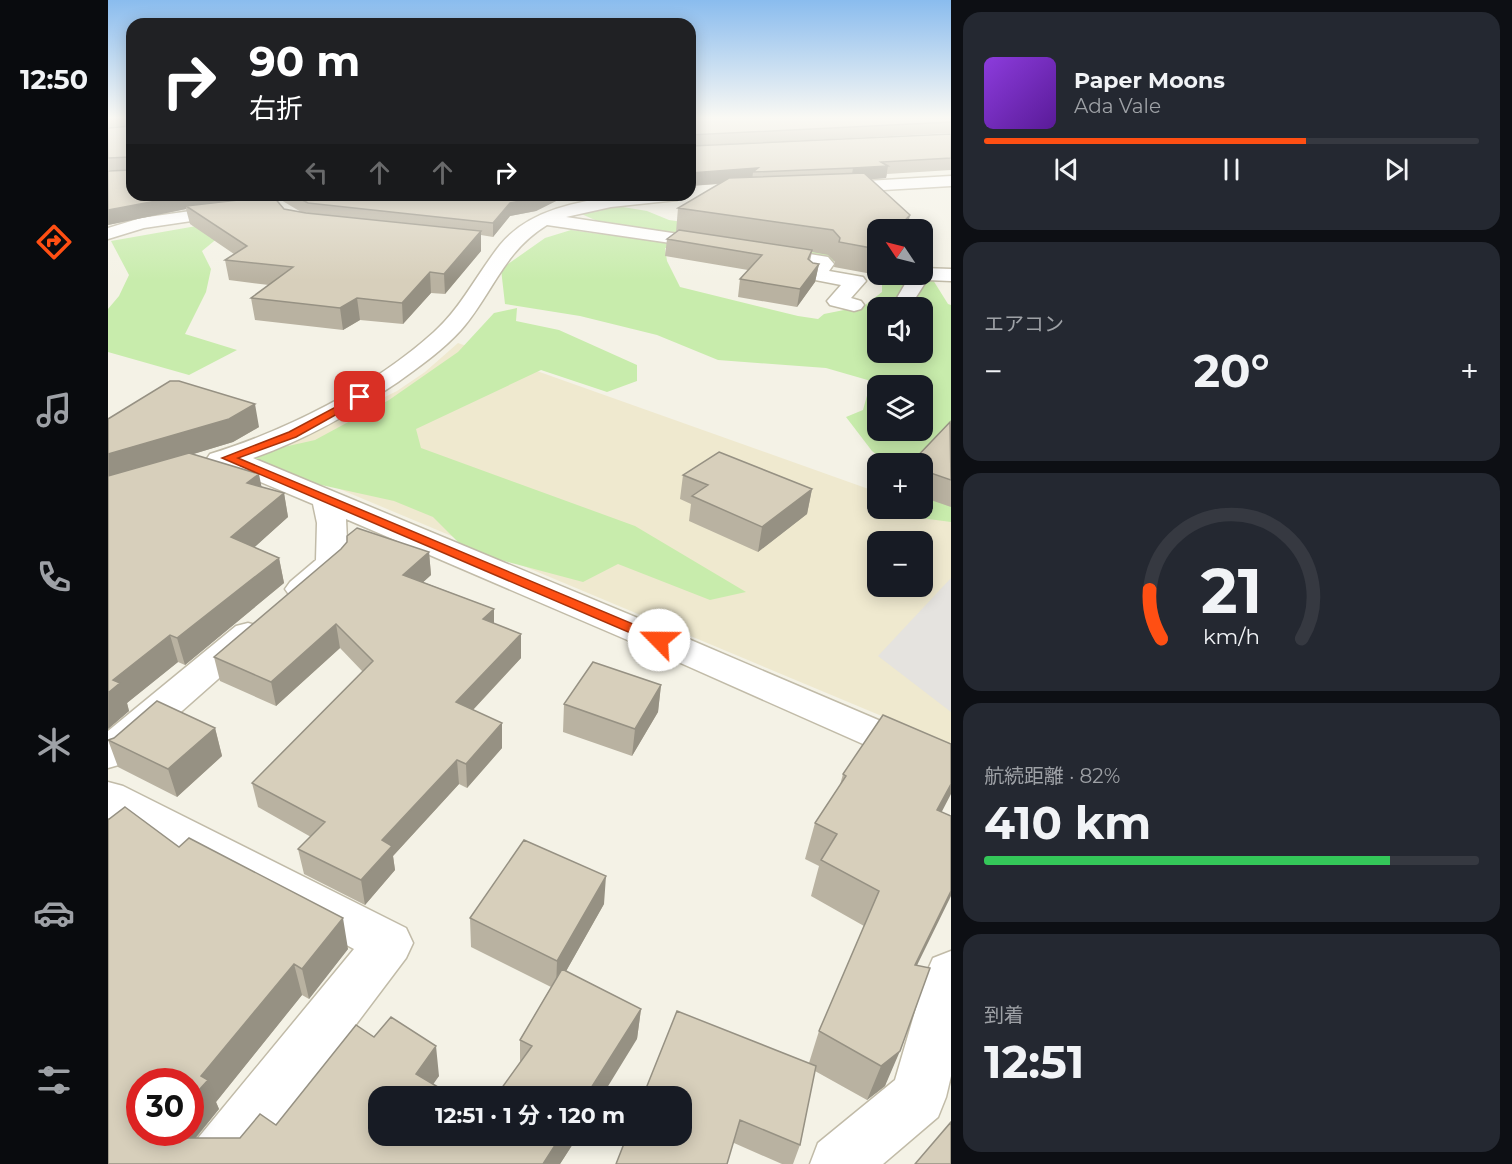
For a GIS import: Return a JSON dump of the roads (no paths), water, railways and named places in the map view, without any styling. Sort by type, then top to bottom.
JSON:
[{"type":"street","points":[[816,189],[951,181]]},
{"type":"street","points":[[619,201],[578,208],[548,219],[498,245],[449,331],[429,348],[360,397],[312,425],[266,445],[213,462],[326,499],[680,649],[951,768]]},
{"type":"street","points":[[108,234],[141,223],[218,211],[249,209]]},
{"type":"street","points":[[548,219],[728,247]]},
{"type":"street","points":[[752,251],[822,261],[824,264],[817,275],[856,281],[837,301],[854,305]]},
{"type":"street","points":[[933,274],[951,275]]},
{"type":"street","points":[[108,753],[332,563],[332,523],[326,499]]},
{"type":"street","points":[[108,798],[389,943],[215,1164]]},
{"type":"street","points":[[839,1164],[918,1097],[951,974]]}]
